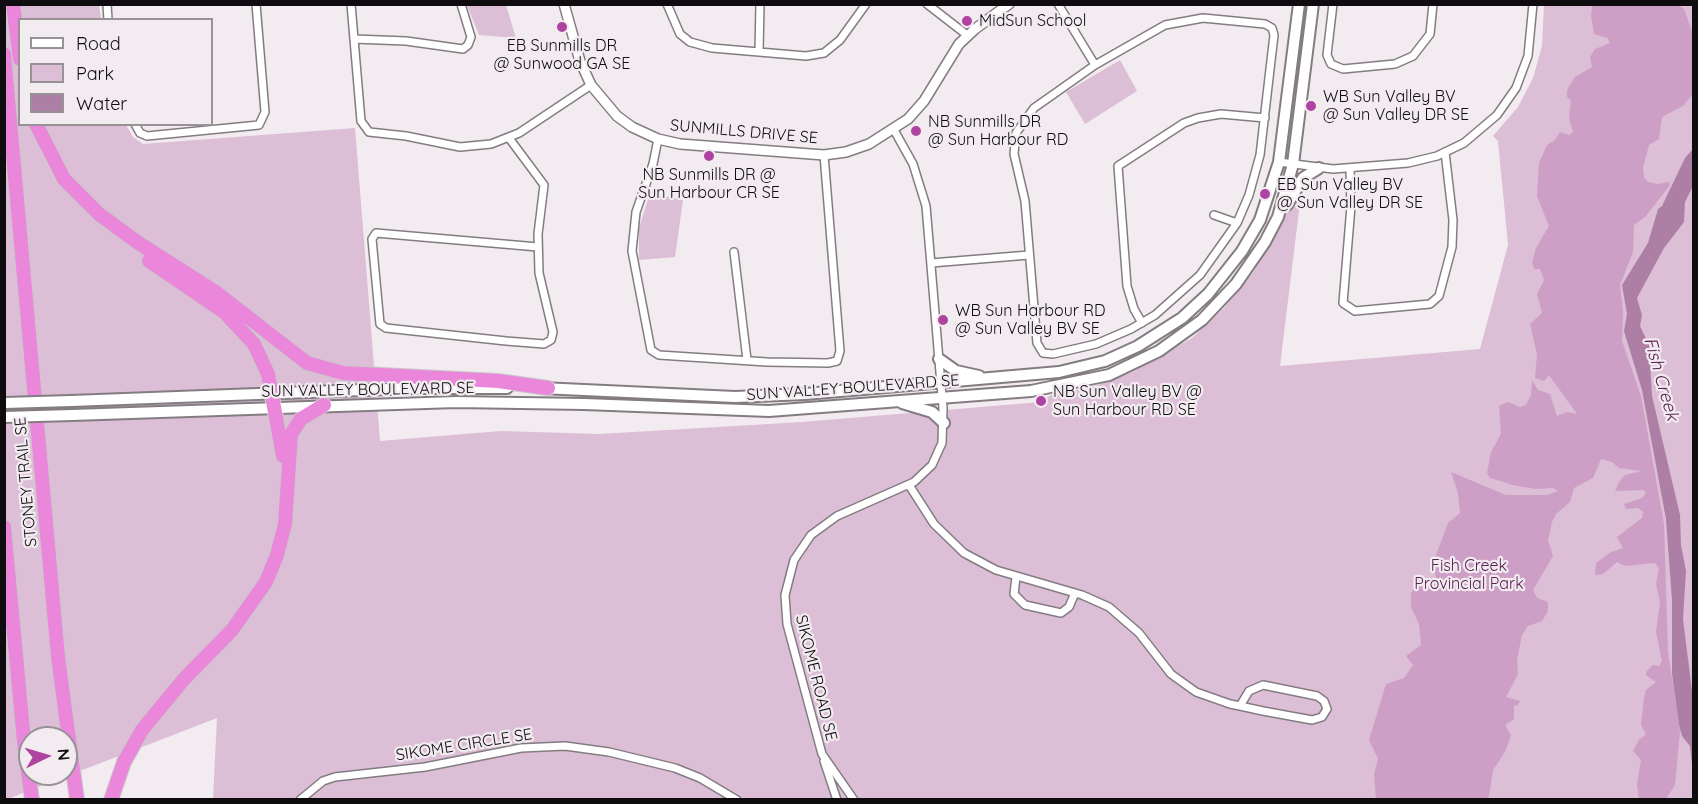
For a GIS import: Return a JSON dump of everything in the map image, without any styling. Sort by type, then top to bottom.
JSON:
[{"type":"highway","points":[[13,4],[18,43]]},
{"type":"highway","name":"STONEY TRAIL SE","points":[[4,54],[56,636],[77,800]]},
{"type":"highway","points":[[37,126],[64,179],[91,212],[115,235],[240,326],[263,361],[273,400],[287,485]]},
{"type":"highway","points":[[64,179],[116,228],[217,293],[289,351],[313,366],[350,374],[498,381],[548,388]]},
{"type":"highway","points":[[111,800],[124,762],[142,730],[184,679],[231,630],[261,590],[281,541],[287,512],[292,431],[304,416],[324,405]]},
{"type":"highway","name":"STONEY TRAIL SE","points":[[4,527],[25,752],[32,800]]},
{"type":"main road","name":"SUN VALLEY BOULEVARD SE","points":[[4,417],[72,415],[417,388],[548,388],[751,397],[1059,372],[1105,361],[1138,346],[1182,318],[1221,279],[1251,238],[1269,199],[1279,162],[1299,4]]},
{"type":"main road","name":"SUN VALLEY BOULEVARD SE","points":[[4,403],[273,400],[324,405],[520,402],[769,411],[1061,387],[1109,375],[1141,361],[1187,332],[1220,302],[1256,257],[1278,217],[1293,164],[1312,4]]},
{"type":"main road","points":[[1278,217],[1303,178],[1319,168]]},
{"type":"main road","points":[[939,359],[956,370],[994,378]]},
{"type":"main road","points":[[890,401],[927,409],[944,423]]},
{"type":"street","points":[[136,126],[140,133],[147,136],[259,125],[265,112],[256,4]]},
{"type":"street","points":[[351,4],[361,121],[366,130],[459,147],[482,146],[509,138],[591,85]]},
{"type":"street","points":[[354,39],[412,42],[463,49],[468,45],[471,37],[461,4]]},
{"type":"street","name":"SUNMILLS DRIVE SE","points":[[564,4],[580,61],[591,85],[617,116],[658,138],[680,144],[824,155],[855,150],[894,130],[919,107],[952,53],[967,35],[1009,4]]},
{"type":"street","points":[[667,4],[680,34],[690,42],[712,48],[819,55],[840,40],[866,4]]},
{"type":"street","points":[[759,52],[760,4]]},
{"type":"street","points":[[927,4],[967,35]]},
{"type":"street","points":[[1058,4],[1095,65]]},
{"type":"street","points":[[1333,4],[1327,55],[1331,64],[1343,69],[1391,65],[1413,56],[1430,34],[1433,4]]},
{"type":"street","points":[[1279,162],[1319,168],[1408,163],[1445,152],[1482,130],[1510,97],[1528,56],[1533,4]]},
{"type":"street","points":[[1203,18],[1265,24],[1272,28],[1274,36],[1265,118],[1254,180],[1236,223],[1220,250],[1200,275],[1167,307],[1142,323],[1096,344],[1053,354],[1043,353],[1037,343],[1023,189],[1014,154],[1016,133],[1040,103],[1095,65],[1156,30],[1175,22],[1203,18]]},
{"type":"street","points":[[1142,323],[1134,309],[1127,286],[1118,166],[1184,123],[1198,118],[1221,114],[1265,118]]},
{"type":"street","name":"SIKOME ROAD SE","points":[[837,800],[827,777],[824,758],[786,619],[785,595],[788,577],[800,549],[821,527],[843,513],[909,485],[923,475],[935,461],[942,446],[944,423],[928,224],[920,184],[907,149],[894,130]]},
{"type":"street","points":[[509,138],[544,185],[539,216],[539,273],[553,334],[546,344],[386,328],[380,324],[372,239],[376,233],[538,247]]},
{"type":"street","points":[[658,138],[653,164],[636,212],[632,242],[633,262],[646,316],[651,350],[656,355],[828,363],[837,361],[839,357],[824,155]]},
{"type":"street","points":[[1350,168],[1352,206],[1342,303],[1355,311],[1432,303],[1439,296],[1452,247],[1452,211],[1445,152]]},
{"type":"street","points":[[1214,215],[1236,223]]},
{"type":"street","points":[[734,252],[747,360]]},
{"type":"street","points":[[931,263],[1029,255]]},
{"type":"street","points":[[909,485],[928,517],[952,544],[979,563],[1104,604],[1140,633],[1165,667],[1187,687],[1207,697],[1240,706],[1314,720],[1322,717],[1327,707],[1324,701],[1317,696],[1263,685],[1249,691],[1240,706]]},
{"type":"street","points":[[1016,577],[1014,594],[1025,605],[1061,613],[1071,605],[1075,593]]},
{"type":"street","name":"SIKOME CIRCLE SE","points":[[300,800],[323,781],[335,777],[425,767],[520,748],[565,746],[609,752],[675,768],[700,778],[737,800]]},
{"type":"street","name":"SIKOME ROAD SE","points":[[824,758],[854,800]]},
{"type":"green space","name":"Fish Creek Provincial Park","points":[[5,5],[99,5],[101,18],[18,18],[18,126],[127,126],[133,137],[143,144],[355,128],[380,441],[501,431],[600,434],[802,422],[1041,402],[1051,395],[1092,387],[1132,372],[1192,338],[1223,309],[1253,273],[1302,186],[1280,366],[1480,349],[1508,245],[1498,141],[1493,136],[1518,107],[1533,78],[1542,46],[1544,5],[1693,5],[1693,799],[213,799],[217,718],[78,772],[78,726],[18,726],[18,786],[41,786],[5,800]]},
{"type":"green space","points":[[467,5],[506,5],[516,38],[479,35]]},
{"type":"green space","points":[[1589,5],[1678,5],[1684,9],[1693,34],[1693,94],[1683,106],[1662,117],[1659,139],[1649,145],[1643,168],[1644,177],[1648,182],[1657,184],[1669,182],[1670,185],[1646,216],[1634,225],[1633,252],[1620,285],[1623,311],[1622,341],[1641,396],[1664,524],[1668,652],[1680,731],[1675,785],[1666,799],[1639,799],[1637,785],[1641,760],[1633,751],[1639,740],[1646,734],[1641,725],[1646,690],[1656,682],[1646,675],[1646,672],[1653,665],[1659,666],[1662,661],[1656,632],[1660,602],[1656,584],[1659,568],[1655,563],[1625,566],[1617,562],[1603,574],[1595,575],[1596,563],[1611,552],[1623,548],[1617,537],[1642,518],[1643,512],[1638,508],[1626,509],[1624,504],[1642,498],[1646,493],[1644,490],[1615,491],[1625,475],[1642,471],[1619,468],[1612,462],[1601,459],[1593,478],[1574,488],[1570,502],[1556,514],[1552,522],[1548,540],[1553,556],[1533,590],[1537,598],[1548,602],[1548,611],[1542,621],[1528,626],[1522,635],[1517,660],[1518,674],[1506,697],[1520,701],[1517,706],[1514,705],[1514,719],[1505,725],[1511,735],[1505,752],[1493,770],[1489,797],[1484,799],[1376,799],[1374,774],[1378,759],[1369,740],[1386,684],[1404,678],[1413,665],[1406,656],[1421,645],[1419,624],[1411,607],[1411,594],[1418,580],[1434,581],[1436,578],[1433,563],[1448,523],[1460,513],[1458,493],[1451,472],[1506,495],[1547,495],[1558,491],[1553,488],[1535,489],[1513,485],[1490,478],[1487,473],[1491,452],[1501,434],[1499,406],[1508,402],[1520,407],[1526,405],[1531,395],[1532,380],[1538,390],[1550,394],[1557,416],[1567,412],[1577,414],[1549,375],[1544,381],[1535,378],[1537,354],[1530,324],[1542,313],[1537,294],[1544,280],[1540,269],[1534,269],[1532,263],[1536,248],[1549,226],[1537,196],[1539,163],[1547,145],[1555,140],[1560,132],[1569,135],[1573,132],[1569,118],[1571,101],[1567,97],[1567,90],[1575,77],[1592,67],[1590,57],[1595,49],[1610,43],[1607,38],[1594,34],[1592,6]]},
{"type":"green space","points":[[1120,60],[1137,91],[1085,124],[1066,92]]},
{"type":"green space","points":[[650,193],[683,200],[675,257],[639,260],[639,228]]},
{"type":"water","points":[[1693,149],[1693,186],[1685,202],[1684,222],[1664,248],[1637,298],[1642,315],[1640,326],[1649,345],[1652,396],[1680,515],[1681,545],[1686,571],[1683,619],[1693,699],[1693,772],[1690,746],[1682,736],[1679,725],[1672,674],[1672,600],[1666,519],[1642,390],[1624,331],[1627,314],[1622,285],[1648,243],[1658,209],[1662,206],[1685,158]]},
{"type":"place","name":"MidSun School","points":[[967,21]]},
{"type":"place","name":"EB Sunmills DR @ Sunwood GA SE","points":[[562,27]]},
{"type":"place","name":"WB Sun Valley BV @ Sun Valley DR SE","points":[[1311,106]]},
{"type":"place","name":"NB Sunmills DR @ Sun Harbour RD","points":[[916,131]]},
{"type":"place","name":"NB Sunmills DR @ Sun Harbour CR SE","points":[[709,156]]},
{"type":"place","name":"EB Sun Valley BV @ Sun Valley DR SE","points":[[1265,194]]},
{"type":"place","name":"WB Sun Harbour RD @ Sun Valley BV SE","points":[[943,320]]},
{"type":"place","name":"NB Sun Valley BV @ Sun Harbour RD SE","points":[[1041,401]]},
{"type":"water label","name":"Fish Creek","points":[[1661,379]]}]
